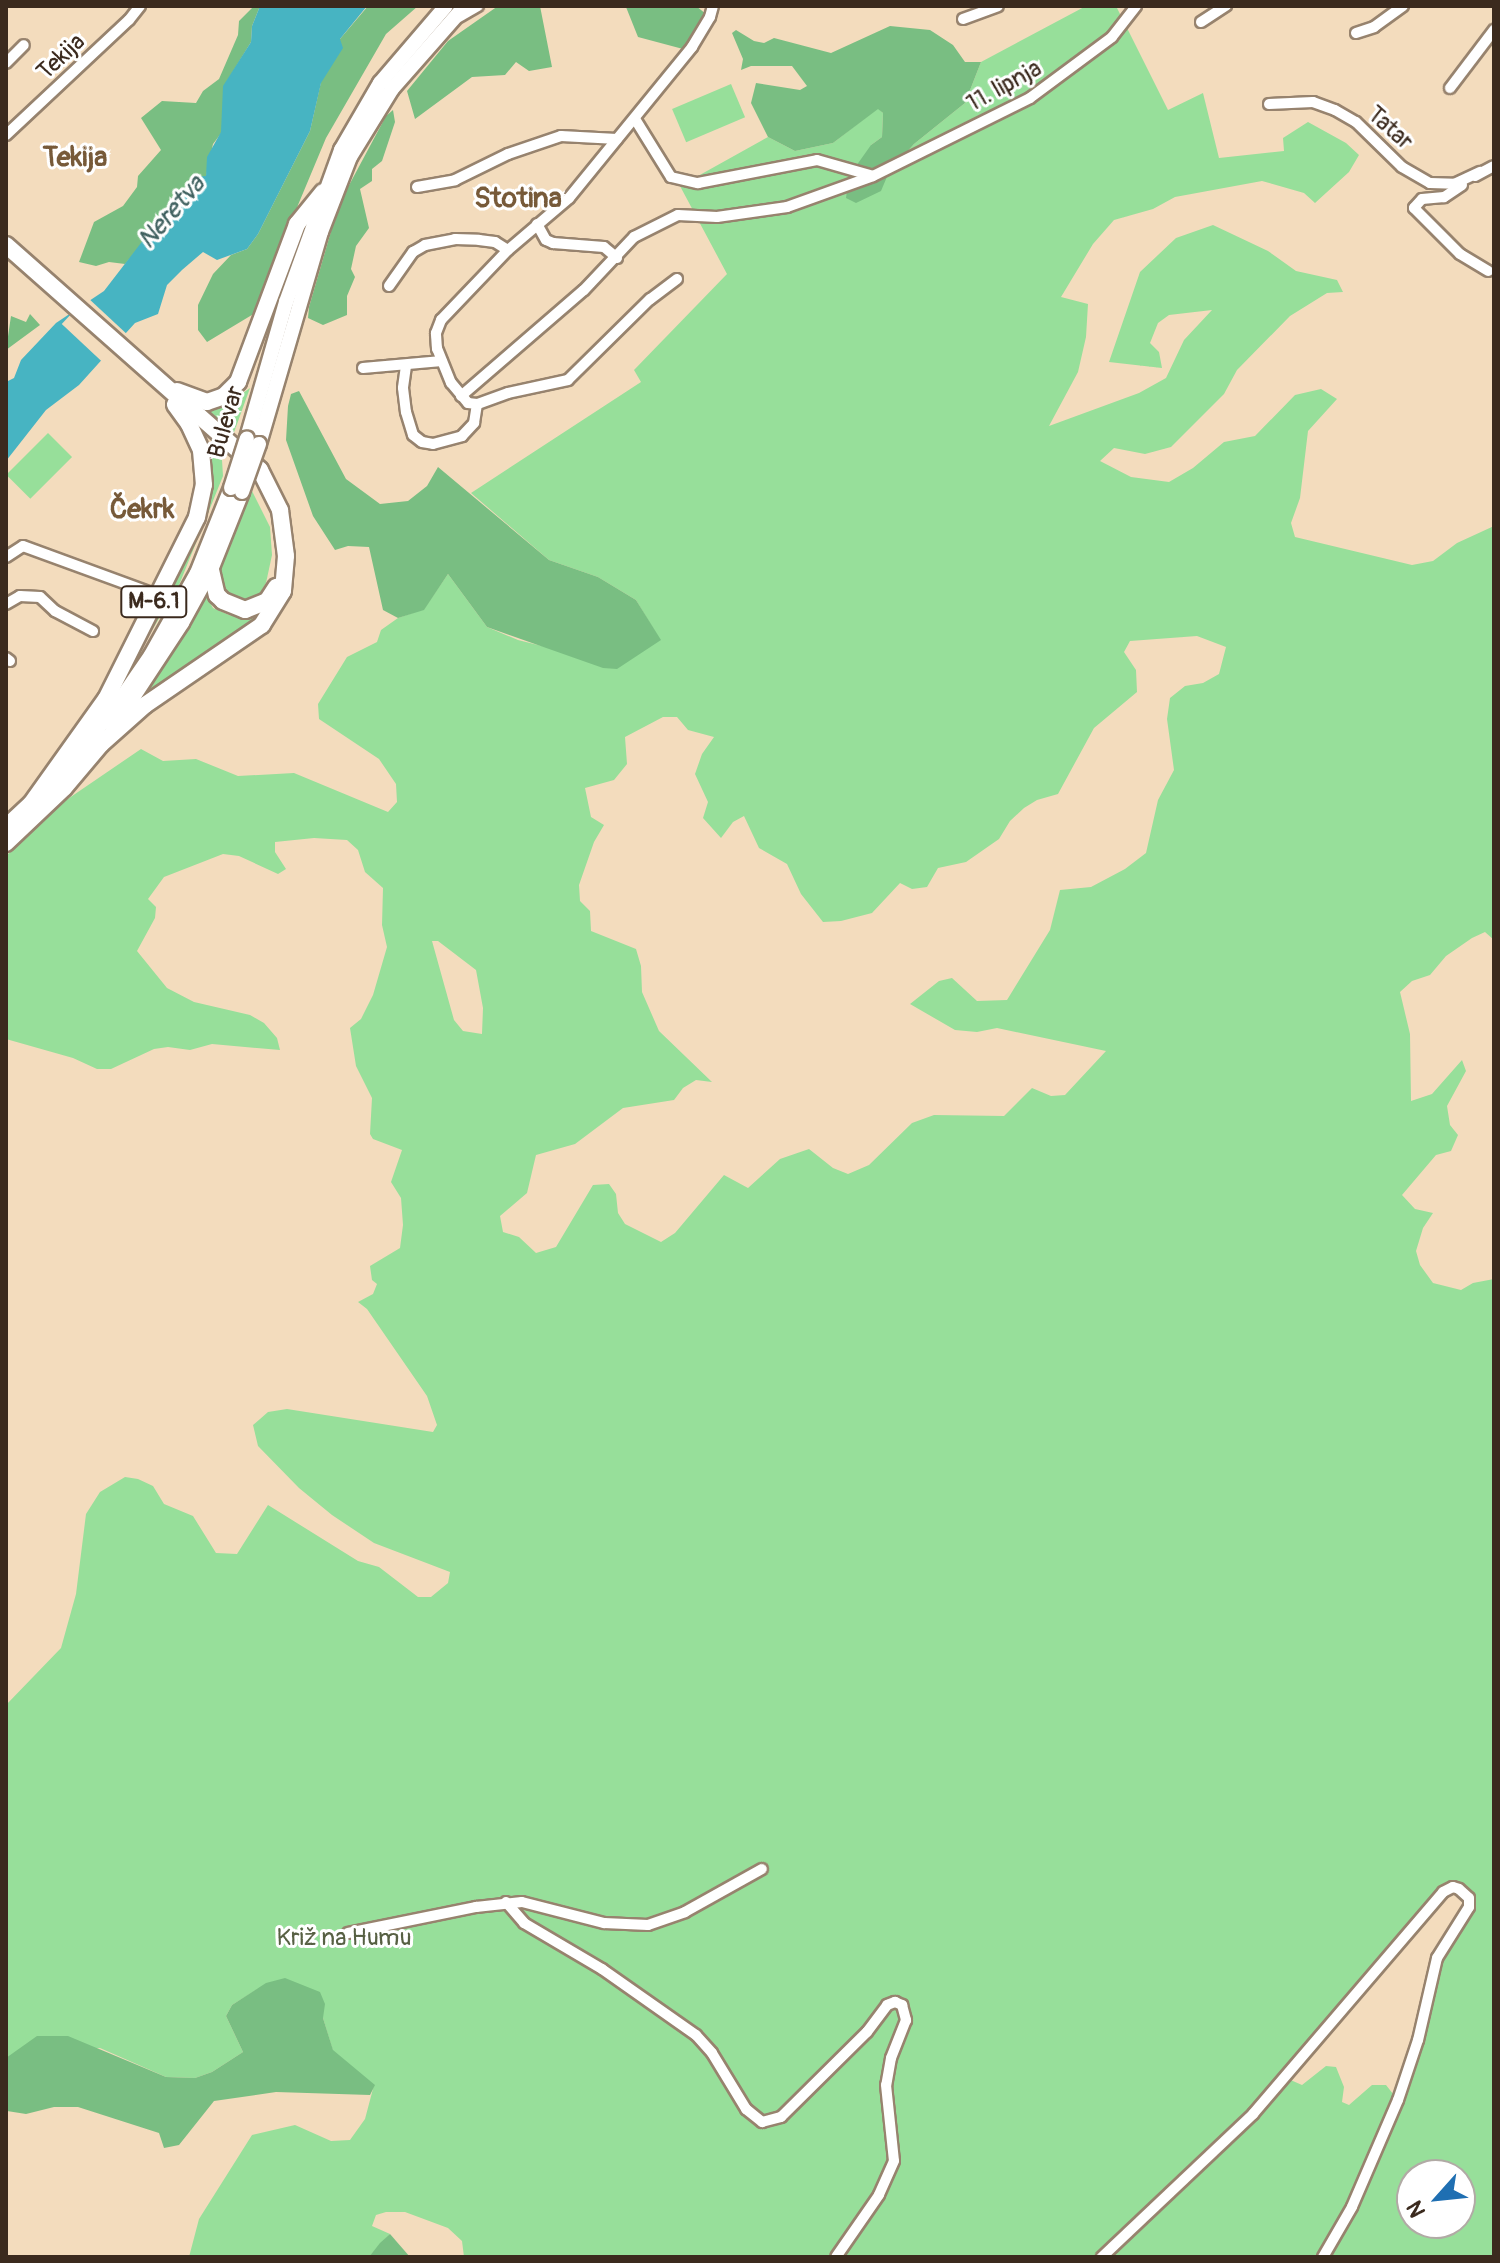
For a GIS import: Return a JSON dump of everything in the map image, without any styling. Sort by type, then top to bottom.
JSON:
[{"type":"main road","name":"Bulevar","points":[[6,827],[89,741],[151,655],[193,581],[236,490],[253,441],[286,302],[323,192],[354,125],[380,83],[446,6]]},
{"type":"main road","points":[[253,441],[321,232],[350,157],[392,89],[465,6]]},
{"type":"main road","points":[[164,386],[207,402],[224,396],[238,382],[297,224],[323,192]]},
{"type":"main road","name":"M-6.1","points":[[6,245],[260,470],[270,485],[284,525],[285,571],[283,591],[262,625],[174,684],[101,744],[64,788],[6,843]]},
{"type":"main road","name":"M-6.1","points":[[31,804],[106,699],[197,517],[204,485],[195,436],[164,386]]},
{"type":"main road","points":[[101,744],[165,653],[211,570],[236,490]]},
{"type":"main road","points":[[211,570],[217,595],[223,601],[245,610],[267,601],[285,571]]},
{"type":"street","name":"Tekija","points":[[8,130],[140,6]]},
{"type":"street","points":[[451,22],[478,6]]},
{"type":"street","points":[[677,279],[650,299],[576,376],[477,404],[468,403],[442,361],[436,333],[441,320],[508,250],[569,198],[692,47],[713,6]]},
{"type":"street","points":[[968,6],[977,16]]},
{"type":"street","points":[[963,19],[998,6]]},
{"type":"street","name":"11. lipnja","points":[[461,396],[617,258],[634,237],[678,215],[717,217],[787,207],[873,176],[1030,98],[1112,37],[1136,6]]},
{"type":"street","points":[[1201,22],[1226,6]]},
{"type":"street","points":[[1356,33],[1374,27],[1403,6]]},
{"type":"street","points":[[1450,88],[1494,30]]},
{"type":"street","points":[[6,63],[24,45]]},
{"type":"street","name":"Tatar","points":[[1269,104],[1313,102],[1335,110],[1356,122],[1402,167],[1430,183],[1454,184],[1494,166]]},
{"type":"street","points":[[635,119],[671,177],[698,183],[817,160],[873,176]]},
{"type":"street","points":[[417,187],[455,180],[508,154],[561,136],[617,139]]},
{"type":"street","name":"Tatar","points":[[1480,172],[1444,197],[1422,199],[1414,208],[1460,254],[1488,271]]},
{"type":"street","points":[[537,224],[546,240],[553,243],[604,247],[617,258]]},
{"type":"street","points":[[389,286],[413,252],[425,245],[455,239],[479,240],[508,250]]},
{"type":"street","points":[[363,368],[442,361]]},
{"type":"street","points":[[406,366],[403,388],[406,412],[413,435],[422,442],[433,444],[462,436],[474,423],[477,404]]},
{"type":"street","points":[[6,557],[23,546],[157,595]]},
{"type":"street","points":[[6,604],[13,598],[40,597],[55,611],[93,631]]},
{"type":"street","points":[[348,1933],[506,1902],[533,1903],[604,1923],[648,1925],[685,1912],[762,1869]]},
{"type":"street","points":[[1102,2257],[1253,2114],[1443,1892],[1459,1889],[1469,1898],[1469,1907],[1437,1958],[1418,2040],[1398,2100],[1352,2207],[1323,2257]]},
{"type":"street","points":[[506,1902],[515,1917],[602,1969],[696,2035],[712,2053],[746,2109],[762,2122],[781,2117],[867,2032],[887,2005],[895,2002],[902,2005],[906,2020],[891,2058],[886,2085],[894,2161],[879,2195],[836,2257]]},
{"type":"green space","points":[[254,6],[260,6],[252,26],[251,42],[224,86],[222,132],[213,144],[206,176],[177,202],[125,264],[109,262],[96,266],[79,262],[94,222],[123,206],[137,187],[138,176],[161,150],[141,118],[162,101],[196,103],[203,91],[219,79],[238,35],[239,21]]},
{"type":"green space","points":[[368,6],[418,6],[386,34],[326,138],[298,205],[267,306],[207,342],[198,330],[198,305],[213,274],[231,255],[247,249],[258,234],[310,131],[321,82],[340,39]]},
{"type":"green space","points":[[498,6],[540,6],[552,67],[529,71],[516,62],[505,75],[472,77],[415,119],[407,91],[448,41]]},
{"type":"green space","points":[[696,6],[706,14],[683,49],[638,37],[626,7]]},
{"type":"green space","name":"Križ na Humu","points":[[1086,6],[1116,6],[1168,110],[1203,93],[1219,158],[1284,151],[1283,138],[1308,122],[1346,143],[1359,155],[1349,172],[1315,203],[1304,193],[1262,181],[1175,197],[1153,209],[1114,220],[1093,244],[1061,297],[1088,304],[1086,337],[1078,372],[1049,426],[1139,393],[1166,378],[1184,340],[1212,310],[1169,315],[1158,323],[1150,343],[1159,352],[1162,368],[1109,362],[1140,272],[1176,238],[1213,225],[1268,251],[1296,271],[1337,280],[1343,292],[1327,293],[1290,316],[1237,370],[1224,394],[1171,447],[1145,454],[1114,448],[1100,461],[1131,477],[1169,482],[1193,468],[1224,442],[1255,436],[1295,395],[1321,389],[1337,399],[1308,431],[1300,498],[1291,523],[1295,537],[1412,565],[1433,561],[1457,543],[1494,526],[1494,940],[1485,932],[1472,938],[1446,956],[1430,975],[1412,981],[1400,992],[1410,1034],[1411,1101],[1432,1094],[1462,1060],[1466,1071],[1447,1106],[1450,1125],[1458,1135],[1451,1151],[1436,1155],[1402,1195],[1415,1209],[1433,1213],[1423,1228],[1416,1251],[1420,1265],[1433,1283],[1461,1290],[1473,1283],[1494,1279],[1494,2257],[464,2257],[462,2241],[448,2228],[405,2212],[386,2212],[376,2215],[372,2226],[390,2234],[369,2257],[189,2257],[199,2219],[252,2135],[295,2125],[331,2141],[350,2140],[365,2119],[374,2085],[333,2051],[323,2018],[259,1988],[232,2005],[226,2016],[243,2052],[212,2072],[195,2078],[166,2077],[100,2048],[6,2058],[6,1705],[61,1648],[76,1594],[86,1514],[100,1492],[125,1477],[153,1486],[164,1504],[193,1516],[216,1553],[237,1554],[268,1505],[358,1561],[379,1567],[418,1597],[431,1597],[448,1583],[450,1572],[374,1543],[332,1515],[299,1488],[258,1446],[253,1425],[268,1412],[287,1409],[433,1432],[437,1425],[427,1396],[367,1309],[358,1302],[373,1294],[377,1284],[372,1280],[370,1266],[400,1248],[403,1225],[401,1198],[391,1182],[402,1150],[373,1139],[370,1134],[372,1098],[356,1066],[350,1028],[361,1019],[373,995],[387,947],[382,925],[383,888],[365,872],[358,850],[347,840],[314,838],[275,842],[275,852],[286,869],[278,874],[239,856],[223,854],[164,877],[148,899],[156,907],[155,918],[137,951],[167,988],[194,1002],[250,1015],[264,1023],[277,1038],[280,1050],[212,1044],[190,1050],[168,1047],[154,1049],[111,1069],[97,1069],[73,1058],[6,1039],[6,856],[56,807],[141,749],[163,761],[196,759],[238,776],[294,773],[388,812],[397,802],[396,784],[379,759],[319,719],[318,704],[347,657],[377,642],[381,630],[398,618],[424,609],[448,574],[487,627],[518,640],[562,651],[660,640],[636,600],[598,577],[549,560],[471,493],[641,382],[634,370],[727,274],[680,186],[768,137],[795,151],[833,143],[878,108],[883,113],[882,137],[871,145],[889,172],[914,144],[965,103],[981,62]],"holes":[[[1197,636],[1226,647],[1219,674],[1203,683],[1185,686],[1170,698],[1167,719],[1174,770],[1158,800],[1146,853],[1125,869],[1091,887],[1060,890],[1050,930],[1007,1000],[977,1001],[952,978],[939,981],[910,1004],[955,1030],[977,1032],[997,1028],[1106,1051],[1065,1095],[1051,1096],[1032,1088],[1004,1116],[934,1115],[912,1123],[869,1165],[848,1174],[833,1168],[809,1149],[780,1159],[748,1188],[724,1175],[675,1233],[661,1242],[625,1224],[618,1213],[616,1194],[609,1184],[593,1185],[556,1247],[536,1253],[519,1237],[503,1232],[500,1216],[527,1193],[536,1155],[575,1144],[623,1108],[674,1100],[683,1088],[696,1080],[712,1082],[659,1031],[642,992],[641,966],[636,949],[591,931],[590,911],[580,901],[579,885],[594,842],[604,825],[591,817],[585,788],[614,780],[627,764],[625,737],[663,717],[677,717],[688,730],[714,737],[702,754],[695,774],[708,802],[703,818],[721,838],[733,822],[744,816],[759,848],[787,864],[801,894],[823,922],[841,921],[872,913],[900,883],[912,889],[927,887],[938,868],[966,862],[999,839],[1010,821],[1024,808],[1037,800],[1058,794],[1094,728],[1137,692],[1136,670],[1124,652],[1130,641]],[[432,941],[438,941],[476,970],[483,1008],[482,1034],[463,1031],[454,1020]],[[1453,1887],[1470,1903],[1432,1972],[1397,2099],[1386,2085],[1372,2085],[1349,2105],[1342,2102],[1344,2087],[1336,2067],[1326,2066],[1302,2085],[1286,2078]]]},
{"type":"green space","points":[[890,26],[930,30],[953,45],[965,62],[981,62],[965,103],[914,144],[889,172],[881,191],[856,203],[846,198],[849,176],[871,145],[882,137],[883,113],[878,109],[833,143],[795,151],[768,137],[751,103],[756,83],[800,90],[807,86],[792,66],[751,66],[741,70],[743,59],[732,33],[736,30],[754,41],[764,43],[774,38],[831,53]]},
{"type":"green space","points":[[731,84],[745,117],[686,142],[672,109]]},
{"type":"green space","points":[[393,110],[395,122],[382,161],[372,169],[372,181],[360,189],[369,228],[356,246],[351,269],[355,277],[347,296],[347,315],[323,325],[308,318],[309,307],[339,204],[386,116]]},
{"type":"green space","points":[[30,314],[40,325],[6,350],[11,316],[26,322]]},
{"type":"green space","points":[[250,388],[232,438],[203,412],[223,407]]},
{"type":"green space","points":[[299,391],[346,479],[380,504],[408,501],[427,486],[438,467],[549,560],[598,577],[636,600],[661,640],[617,669],[603,668],[487,627],[448,574],[424,610],[398,618],[383,610],[369,547],[348,546],[335,550],[313,516],[286,440],[291,394]]},
{"type":"green space","points":[[48,433],[72,457],[30,499],[6,475]]},
{"type":"green space","points":[[200,439],[222,460],[223,476],[179,585],[111,699],[198,518]]},
{"type":"green space","points":[[250,487],[270,527],[272,555],[266,583],[260,593],[243,605],[226,599],[215,570]]},
{"type":"green space","points":[[204,592],[213,608],[229,615],[242,618],[260,612],[240,632],[137,703]]},
{"type":"green space","points":[[285,1978],[320,1992],[325,2004],[323,2018],[333,2050],[375,2085],[370,2095],[276,2092],[214,2101],[179,2145],[164,2148],[159,2133],[78,2107],[54,2107],[26,2114],[7,2111],[6,2115],[6,2058],[37,2036],[68,2036],[166,2077],[195,2078],[212,2072],[243,2052],[226,2016],[232,2005],[266,1983]]},
{"type":"green space","points":[[390,2234],[410,2257],[369,2257],[380,2243]]},
{"type":"water","name":"Neretva","points":[[260,6],[367,6],[340,39],[343,48],[321,83],[310,131],[258,234],[247,249],[217,260],[203,252],[182,270],[167,285],[158,314],[135,323],[79,385],[46,410],[6,461],[6,382],[14,378],[21,360],[56,323],[104,291],[144,239],[153,233],[184,195],[194,177],[206,176],[207,157],[221,132],[223,86],[251,42],[252,26]]},
{"type":"pier","points":[[87,297],[129,336],[103,363],[62,324]]},
{"type":"district","name":"Tekija","points":[[75,158]]},
{"type":"district","name":"Stotina","points":[[518,199]]},
{"type":"district","name":"Čekrk","points":[[142,510]]}]
